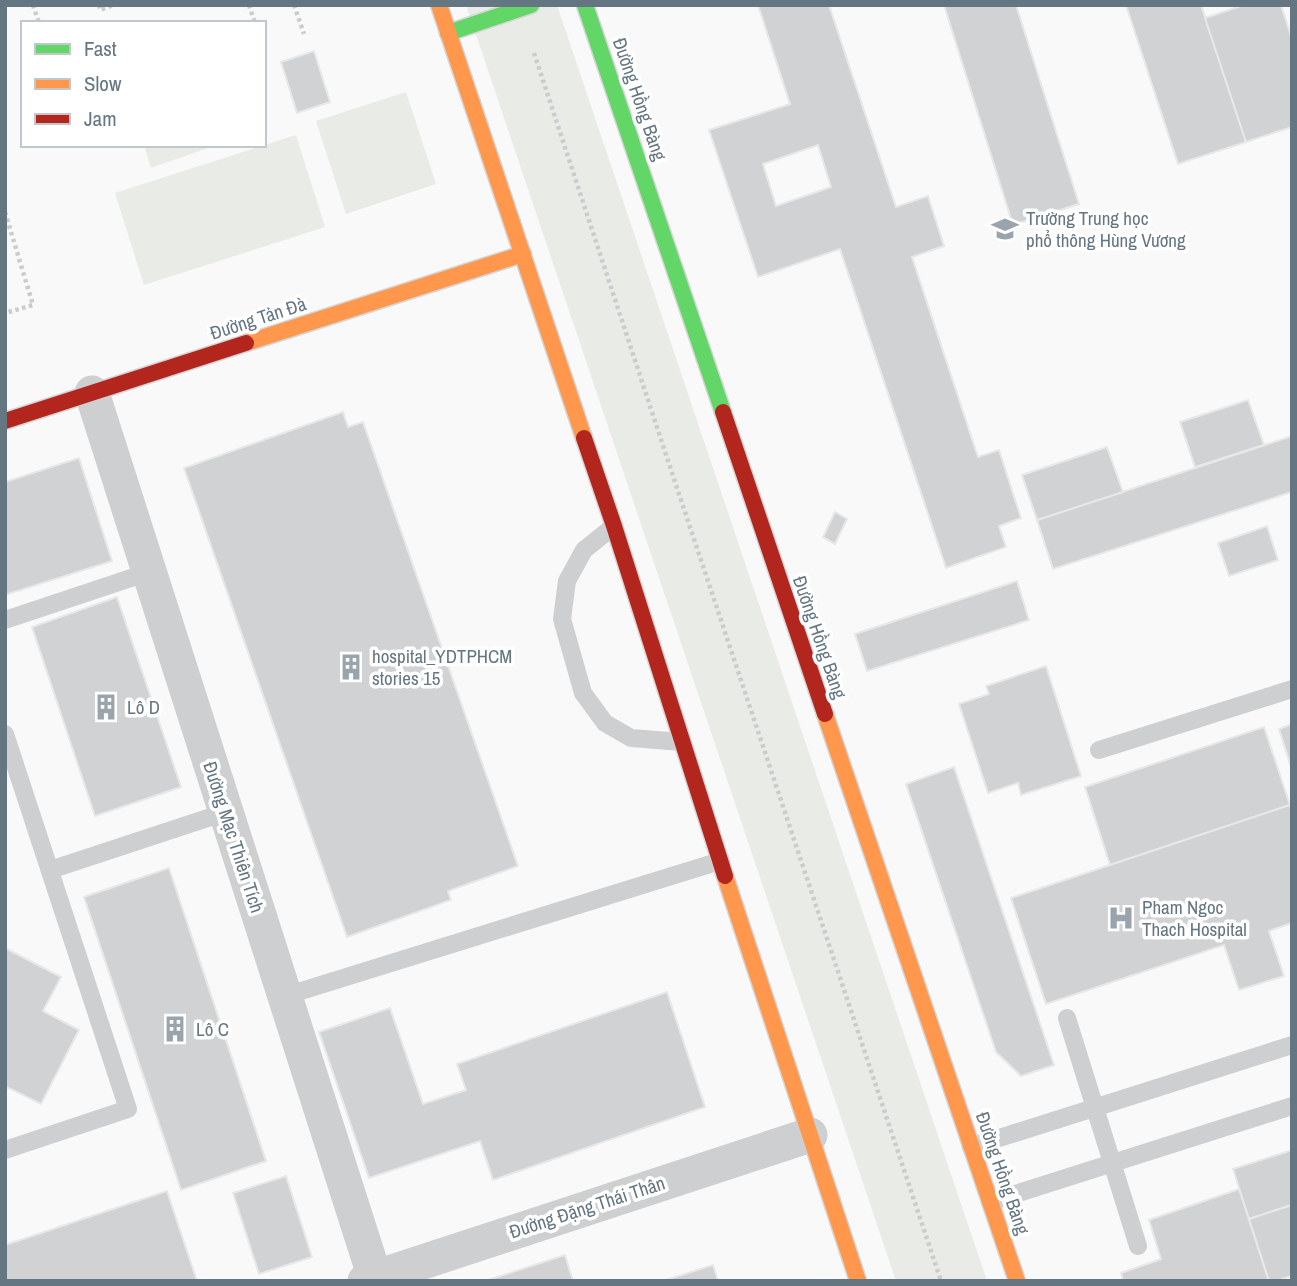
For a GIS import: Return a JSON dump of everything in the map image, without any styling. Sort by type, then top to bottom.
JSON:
[{"type":"main road","points":[[439,5],[614,526],[720,861],[858,1281]]},
{"type":"main road","points":[[448,33],[531,5]]},
{"type":"main road","name":"Đường Hồng Bàng","points":[[586,5],[1017,1281]]},
{"type":"main road","name":"Đường Tản Đà","points":[[5,421],[523,254]]},
{"type":"street","name":"Đường Mạc Thiên Tích","points":[[92,393],[285,996],[372,1280]]},
{"type":"street","name":"Đường Đặng Thái Thân","points":[[372,1280],[810,1135]]},
{"type":"lane","points":[[614,526],[584,550],[567,580],[562,619],[583,693],[605,723],[631,738],[682,742]]},
{"type":"lane","points":[[5,620],[149,572]]},
{"type":"lane","points":[[1099,750],[1292,689]]},
{"type":"lane","points":[[5,734],[128,1109],[5,1150]]},
{"type":"lane","points":[[50,870],[226,812]]},
{"type":"lane","points":[[285,996],[720,861]]},
{"type":"lane","points":[[1067,1017],[1138,1246]]},
{"type":"lane","points":[[971,1147],[1292,1045]]},
{"type":"lane","points":[[990,1202],[1292,1106]]},
{"type":"path","points":[[99,5],[100,9],[113,5]]},
{"type":"path","points":[[294,5],[304,34]]},
{"type":"path","points":[[534,53],[941,1281]]},
{"type":"path","points":[[5,212],[33,305],[5,313]]},
{"type":"shaded area","points":[[466,5],[557,5],[987,1281],[896,1281]]},
{"type":"shaded area","points":[[406,92],[436,184],[346,214],[316,121]]},
{"type":"shaded area","points":[[296,135],[325,227],[144,285],[115,193],[259,147],[266,147],[266,145]]},
{"type":"shaded area","points":[[145,147],[211,147],[151,168]]},
{"type":"building","points":[[758,5],[829,5],[896,207],[928,196],[944,246],[912,257],[978,457],[999,450],[1021,518],[999,526],[1006,547],[946,568],[840,249],[758,277],[709,130],[790,104]],"holes":[[[818,145],[831,187],[776,206],[763,164]]]},
{"type":"building","points":[[944,5],[1016,5],[1079,204],[1013,225]]},
{"type":"building","points":[[1126,5],[1201,5],[1246,142],[1178,164]]},
{"type":"building","points":[[1244,5],[1281,5],[1292,39],[1292,127],[1246,142],[1205,18]]},
{"type":"building","points":[[314,51],[330,102],[297,113],[281,62]]},
{"type":"building","points":[[1248,400],[1264,445],[1195,467],[1180,422]]},
{"type":"building","name":"hospital_YDTPHCM stories 15","points":[[343,412],[348,427],[363,422],[518,866],[448,891],[451,900],[347,937],[184,468]]},
{"type":"building","points":[[1292,436],[1292,492],[1053,569],[1037,520]]},
{"type":"building","points":[[1107,447],[1123,492],[1037,520],[1022,475]]},
{"type":"building","points":[[79,458],[112,561],[5,595],[5,482]]},
{"type":"building","points":[[835,512],[847,519],[835,544],[823,537]]},
{"type":"building","points":[[1267,526],[1278,560],[1229,576],[1218,543]]},
{"type":"building","points":[[1017,581],[1029,620],[867,671],[855,634]]},
{"type":"building","name":"Lô D","points":[[117,597],[181,787],[95,816],[32,627]]},
{"type":"building","points":[[1046,666],[1081,776],[1021,795],[1018,783],[988,793],[959,704],[989,694],[986,686]]},
{"type":"building","points":[[1292,724],[1292,770],[1279,729]]},
{"type":"building","points":[[1264,727],[1290,805],[1110,865],[1085,787]]},
{"type":"building","points":[[954,767],[1054,1065],[1021,1076],[996,1052],[906,784]]},
{"type":"building","points":[[1290,805],[1292,923],[1269,931],[1284,976],[1239,990],[1224,945],[1046,1004],[1011,898]]},
{"type":"building","name":"Lô C","points":[[169,868],[266,1161],[181,1190],[84,897]]},
{"type":"building","points":[[5,948],[61,977],[43,1011],[79,1030],[41,1104],[7,1087],[5,1091]]},
{"type":"building","points":[[667,992],[705,1107],[493,1180],[480,1141],[369,1178],[319,1032],[390,1008],[423,1104],[466,1090],[457,1064]]},
{"type":"building","points":[[1292,1150],[1292,1205],[1249,1219],[1233,1169]]},
{"type":"building","points":[[286,1176],[312,1257],[259,1274],[233,1193]]},
{"type":"building","points":[[1239,1189],[1269,1281],[1123,1281],[1121,1273],[1161,1259],[1149,1220]]},
{"type":"building","points":[[167,1191],[197,1281],[5,1281],[5,1245]]},
{"type":"building","points":[[1292,1205],[1292,1276],[1269,1281],[1249,1219]]},
{"type":"building","points":[[565,1255],[573,1281],[485,1281]]},
{"type":"building","points":[[713,1265],[718,1281],[663,1281]]},
{"type":"traffic: fast","points":[[448,33],[531,5]]},
{"type":"traffic: fast","points":[[585,5],[723,412]]},
{"type":"traffic: slow","points":[[439,5],[584,438]]},
{"type":"traffic: slow","points":[[246,343],[523,254]]},
{"type":"traffic: slow","points":[[825,714],[1017,1281]]},
{"type":"traffic: slow","points":[[725,876],[858,1281]]},
{"type":"traffic: jam","points":[[5,421],[246,343]]},
{"type":"traffic: jam","points":[[723,412],[825,714]]},
{"type":"traffic: jam","points":[[584,438],[725,876]]},
{"type":"place","name":"Trường Trung học phổ thông Hùng Vương","points":[[1005,229]]},
{"type":"place","name":"hospital_YDTPHCM stories 15","points":[[351,667]]},
{"type":"place","name":"Lô D","points":[[106,707]]},
{"type":"place","name":"Pham Ngoc Thach Hospital","points":[[1121,918]]},
{"type":"place","name":"Lô C","points":[[175,1029]]}]
